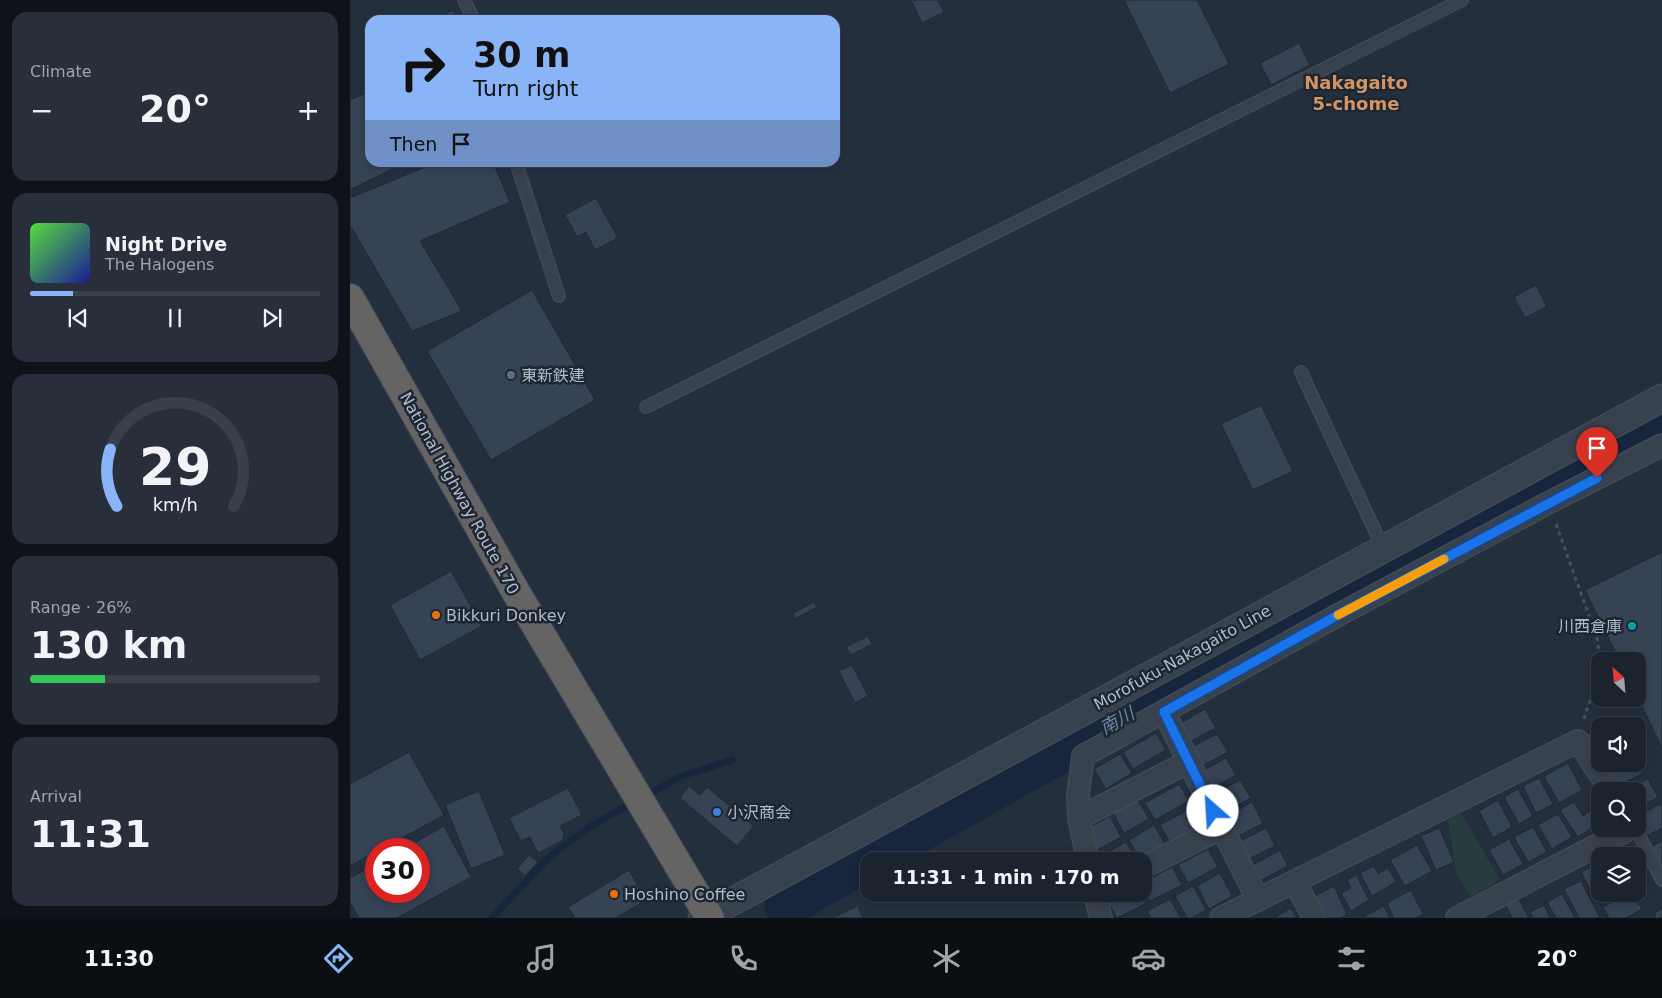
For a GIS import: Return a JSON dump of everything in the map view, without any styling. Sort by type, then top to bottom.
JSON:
[{"type":"highway","name":"National Highway Route 170","points":[[350,298],[517,594],[707,917]]},
{"type":"street","name":"Morofuku-Nakagaito Line","points":[[707,917],[1662,398]]},
{"type":"street","points":[[1086,852],[1079,818],[1078,795],[1083,756],[1338,615],[1548,503],[1662,445]]},
{"type":"street","points":[[1164,712],[1258,900]]},
{"type":"street","points":[[1221,918],[1578,741],[1605,782]]},
{"type":"street","points":[[1079,818],[1188,762]]},
{"type":"street","points":[[1152,863],[1221,828]]},
{"type":"street","points":[[1458,918],[1614,837]]},
{"type":"street","points":[[1296,882],[1314,918]]},
{"type":"street","points":[[1096,902],[1101,918]]},
{"type":"lane","points":[[464,0],[472,15]]},
{"type":"lane","points":[[646,408],[1462,0]]},
{"type":"lane","points":[[518,167],[559,296]]},
{"type":"lane","points":[[1301,372],[1383,548]]},
{"type":"lane","points":[[1640,837],[1662,880]]},
{"type":"path","points":[[1548,503],[1597,638],[1599,652]]},
{"type":"path","points":[[1578,741],[1586,708],[1591,696]]},
{"type":"green space","points":[[1461,813],[1500,880],[1470,897],[1456,872],[1448,820]]},
{"type":"building","points":[[911,0],[938,0],[944,12],[922,23]]},
{"type":"building","points":[[1124,0],[1197,0],[1229,64],[1170,93]]},
{"type":"building","points":[[453,10],[456,15],[443,15]]},
{"type":"building","points":[[1299,43],[1310,65],[1271,85],[1260,63]]},
{"type":"building","points":[[365,93],[365,167],[396,167],[350,190],[350,100]]},
{"type":"building","points":[[425,167],[495,167],[510,202],[420,241],[462,311],[412,331],[350,225],[350,198]]},
{"type":"building","points":[[596,198],[618,238],[595,250],[586,232],[577,237],[565,215]]},
{"type":"building","points":[[1536,285],[1547,306],[1525,318],[1514,297]]},
{"type":"building","name":"東新鉄建","points":[[532,290],[595,400],[491,460],[427,351]]},
{"type":"building","points":[[1261,405],[1293,471],[1253,490],[1221,424]]},
{"type":"building","name":"川西倉庫","points":[[1662,552],[1662,748],[1643,708],[1646,708],[1646,652],[1616,652],[1585,590]]},
{"type":"building","name":"Bikkuri Donkey","points":[[451,571],[482,626],[420,660],[390,605]]},
{"type":"building","points":[[814,602],[817,607],[795,619],[793,613]]},
{"type":"building","points":[[868,636],[872,644],[851,655],[846,647]]},
{"type":"building","points":[[852,665],[868,696],[855,703],[839,671]]},
{"type":"building","points":[[1205,709],[1216,728],[1189,742],[1179,724]]},
{"type":"building","points":[[1591,732],[1591,743],[1586,735]]},
{"type":"building","points":[[1156,733],[1166,750],[1133,769],[1123,752]]},
{"type":"building","points":[[1217,734],[1228,752],[1200,767],[1190,748]]},
{"type":"building","points":[[409,752],[444,815],[402,838],[365,838],[365,858],[350,866],[350,784]]},
{"type":"building","points":[[1120,754],[1132,773],[1106,789],[1094,769]]},
{"type":"building","points":[[1226,758],[1236,775],[1211,789],[1201,772]]},
{"type":"building","points":[[1568,763],[1582,790],[1559,803],[1544,776]]},
{"type":"building","points":[[1611,772],[1641,772],[1642,774],[1625,782],[1615,782]]},
{"type":"building","points":[[1539,778],[1553,804],[1536,813],[1523,786]]},
{"type":"building","points":[[1648,779],[1658,797],[1646,804],[1646,782],[1642,782]]},
{"type":"building","points":[[1240,780],[1251,798],[1224,813],[1213,795]]},
{"type":"building","points":[[1179,784],[1189,801],[1155,820],[1145,803]]},
{"type":"building","name":"小沢商会","points":[[689,786],[700,795],[707,787],[754,826],[737,846],[680,798]]},
{"type":"building","points":[[568,788],[582,815],[560,826],[564,834],[562,841],[538,853],[530,837],[521,841],[509,818]]},
{"type":"building","points":[[1518,789],[1533,816],[1519,824],[1504,797]]},
{"type":"building","points":[[479,791],[505,855],[471,869],[445,805]]},
{"type":"building","points":[[1137,799],[1149,819],[1124,833],[1113,813]]},
{"type":"building","points":[[1498,800],[1512,827],[1493,838],[1479,811]]},
{"type":"building","points":[[1252,802],[1263,823],[1235,838],[1224,818]]},
{"type":"building","points":[[1574,802],[1583,816],[1591,810],[1591,828],[1578,837],[1560,810]]},
{"type":"building","points":[[1660,804],[1662,807],[1662,828],[1647,836],[1646,834],[1646,812]]},
{"type":"building","points":[[1191,808],[1201,827],[1171,844],[1160,825]]},
{"type":"building","points":[[1558,814],[1572,837],[1552,849],[1538,825]]},
{"type":"building","points":[[1110,816],[1121,837],[1097,850],[1086,829]]},
{"type":"building","points":[[1154,825],[1165,844],[1152,852],[1136,852],[1129,840]]},
{"type":"building","points":[[444,826],[471,877],[430,900],[430,838],[423,838]]},
{"type":"building","points":[[1533,827],[1547,852],[1528,862],[1514,837]]},
{"type":"building","points":[[1266,828],[1275,846],[1247,860],[1238,842]]},
{"type":"building","points":[[1439,828],[1454,862],[1436,870],[1421,836]]},
{"type":"building","points":[[1509,839],[1523,864],[1503,875],[1489,850]]},
{"type":"building","points":[[1662,841],[1662,865],[1661,866],[1651,847]]},
{"type":"building","points":[[1126,842],[1132,852],[1108,852]]},
{"type":"building","points":[[1417,845],[1432,871],[1405,886],[1390,860]]},
{"type":"building","points":[[1208,849],[1218,867],[1188,883],[1178,865]]},
{"type":"building","points":[[1280,850],[1288,866],[1258,882],[1249,867]]},
{"type":"building","points":[[529,855],[538,862],[525,876],[517,869]]},
{"type":"building","points":[[1374,866],[1378,874],[1388,868],[1396,882],[1372,896],[1360,873]]},
{"type":"building","points":[[1172,867],[1182,885],[1152,900],[1152,878]]},
{"type":"building","points":[[1591,867],[1591,891],[1581,872]]},
{"type":"building","points":[[365,870],[365,903],[424,903],[397,918],[359,918],[350,902],[350,878]]},
{"type":"building","name":"Hoshino Coffee","points":[[629,870],[641,892],[637,895],[641,903],[616,918],[575,918],[568,907]]},
{"type":"building","points":[[1220,873],[1232,896],[1209,909],[1197,886]]},
{"type":"building","points":[[1356,875],[1369,900],[1351,911],[1341,893],[1351,888],[1347,880]]},
{"type":"building","points":[[1581,881],[1600,918],[1579,918],[1564,889]]},
{"type":"building","points":[[1193,886],[1206,910],[1192,918],[1187,918],[1175,896]]},
{"type":"building","points":[[1334,886],[1347,915],[1341,918],[1325,918],[1315,896]]},
{"type":"building","points":[[1411,890],[1423,914],[1416,918],[1394,918],[1387,903]]},
{"type":"building","points":[[1562,894],[1575,918],[1556,918],[1547,902]]},
{"type":"building","points":[[1518,897],[1529,918],[1512,918],[1505,904]]},
{"type":"building","points":[[1170,899],[1181,918],[1151,918],[1147,911]]},
{"type":"building","points":[[1108,902],[1144,902],[1145,904],[1117,918]]},
{"type":"building","points":[[1612,902],[1638,902],[1642,909],[1626,918],[1609,918],[1603,907]]},
{"type":"building","points":[[1544,905],[1550,918],[1533,918],[1530,912]]},
{"type":"building","points":[[858,906],[863,918],[832,918]]},
{"type":"building","points":[[1384,906],[1390,918],[1366,918],[1365,916]]},
{"type":"building","points":[[1291,908],[1297,918],[1274,918]]},
{"type":"building","points":[[1662,909],[1662,918],[1656,918],[1654,913]]},
{"type":"waterway","name":"南川","points":[[786,906],[1331,603],[1662,429]]},
{"type":"waterway","points":[[643,797],[679,777],[732,760]]},
{"type":"waterway","points":[[492,918],[548,858],[589,827],[634,802]]},
{"type":"slow traffic","points":[[1338,615],[1444,559]]},
{"type":"place","name":"東新鉄建","points":[[511,375]]},
{"type":"place","name":"Bikkuri Donkey","points":[[436,615]]},
{"type":"place","name":"川西倉庫","points":[[1632,626]]},
{"type":"place","name":"小沢商会","points":[[717,812]]},
{"type":"place","name":"Hoshino Coffee","points":[[614,894]]},
{"type":"district","name":"Nakagaito 5-chome","points":[[1356,94]]},
{"type":"route","points":[[1213,811],[1164,712],[1338,615],[1597,478]]}]
